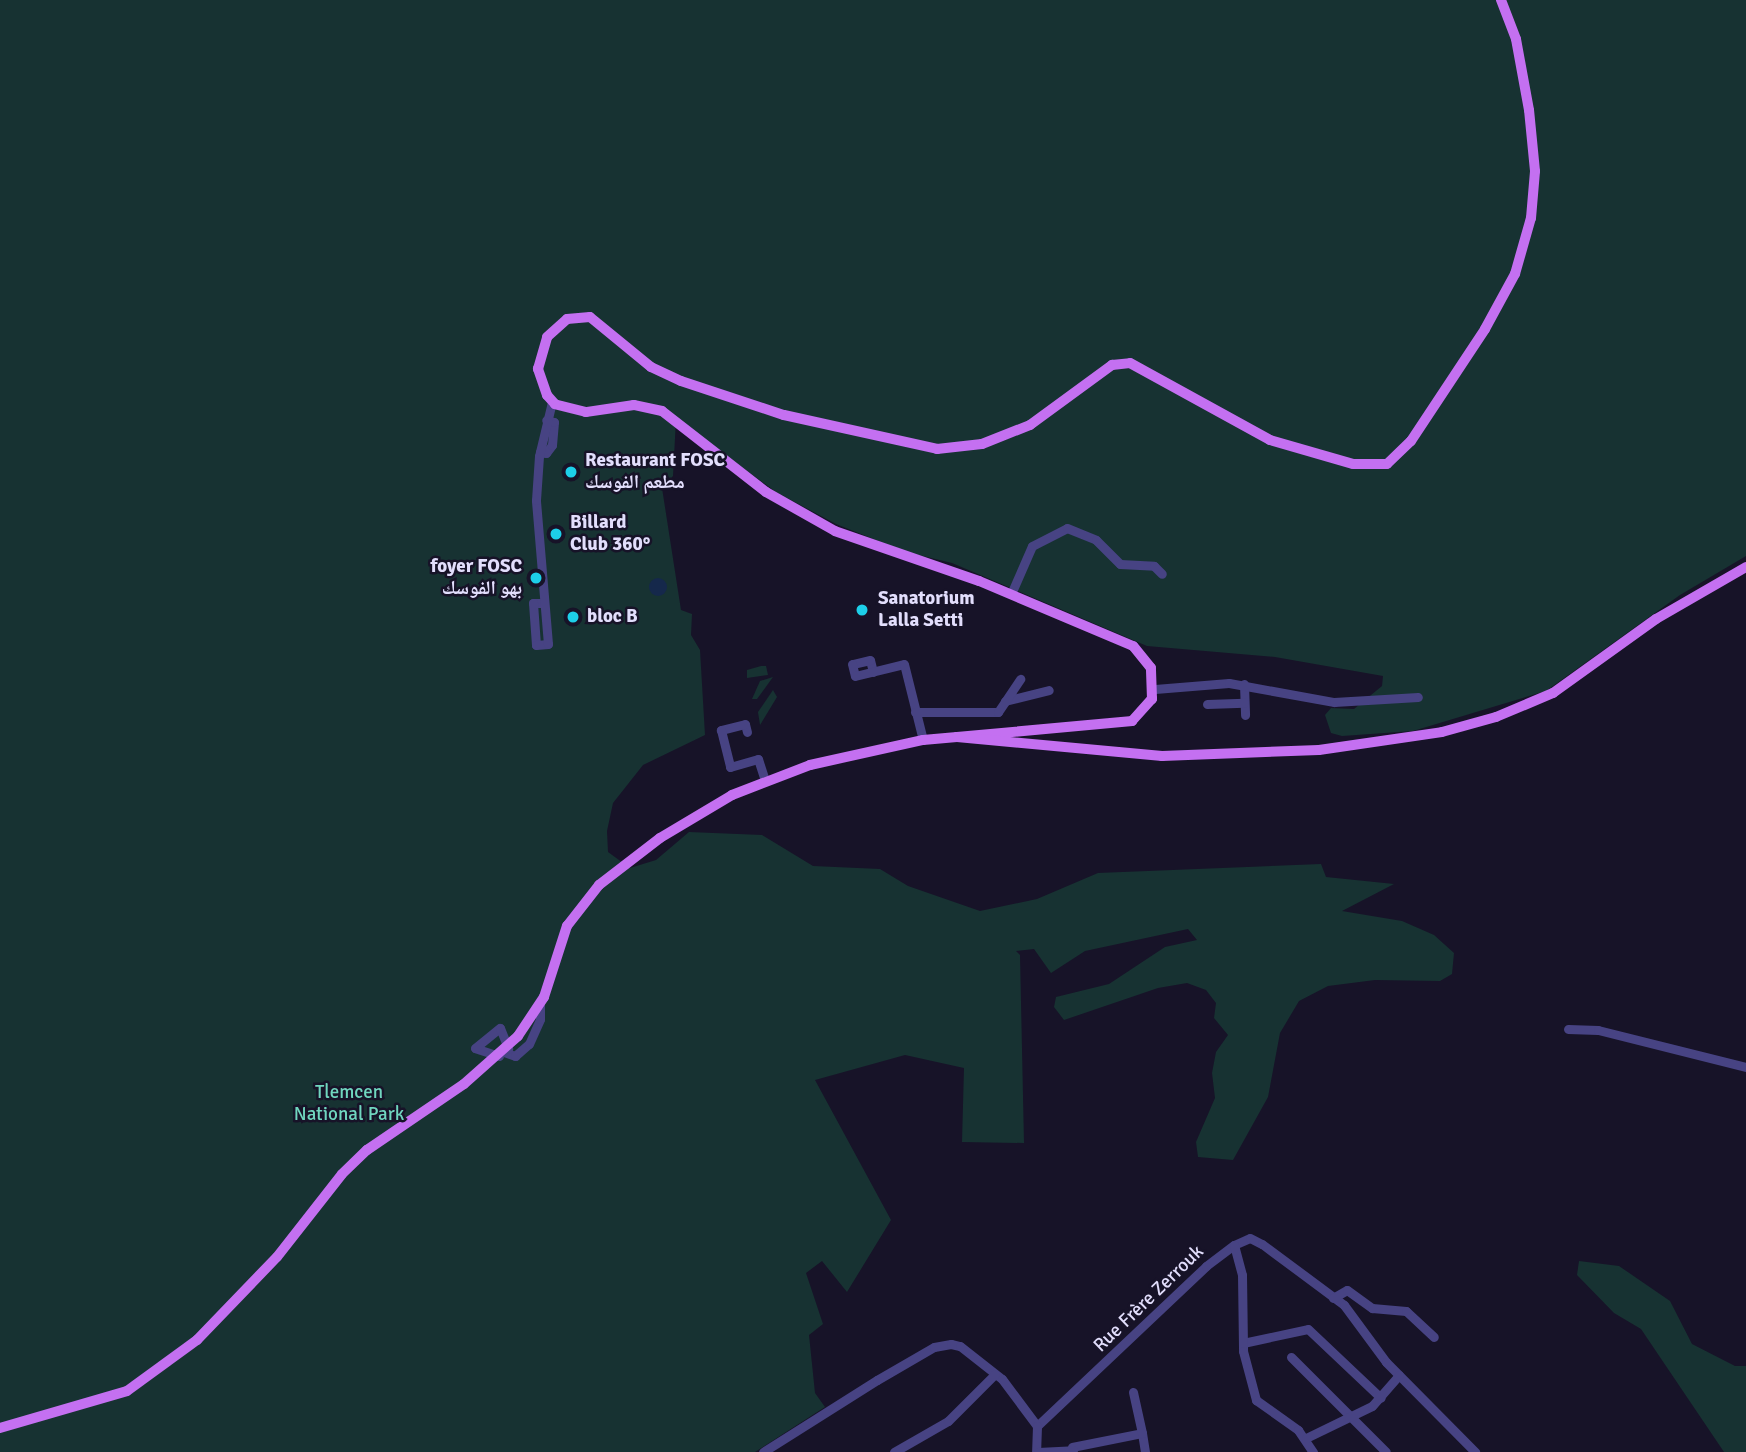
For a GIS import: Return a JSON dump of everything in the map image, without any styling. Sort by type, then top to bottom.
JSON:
[{"type":"main road","points":[[0,1428],[127,1391],[154,1374],[197,1340],[277,1257],[342,1174],[367,1150],[504,1052],[540,1005],[567,926],[599,885],[660,838],[765,781],[848,754],[923,740],[1122,723],[1142,715],[1154,689],[1151,668],[1133,646],[1011,594],[835,531],[766,492],[662,411],[634,405],[586,412],[552,402],[540,379],[539,352],[561,323],[581,316],[598,321],[643,361],[681,381],[784,415],[937,449],[982,444],[1030,425],[1112,365],[1125,363],[1270,440],[1353,464],[1387,464],[1411,440],[1485,329],[1515,274],[1531,218],[1535,171],[1529,110],[1516,39],[1501,0]]},
{"type":"main road","points":[[957,737],[1162,756],[1319,750],[1442,732],[1496,718],[1552,693],[1667,612],[1746,566]]},
{"type":"street","points":[[544,603],[536,500],[540,452],[552,402]]},
{"type":"street","points":[[1011,594],[1031,546],[1067,528],[1096,540],[1120,564],[1154,566],[1162,574]]},
{"type":"street","points":[[873,672],[904,664],[923,740]]},
{"type":"street","points":[[915,712],[998,712],[1020,679]]},
{"type":"street","points":[[1154,689],[1244,684],[1334,702],[1419,698]]},
{"type":"street","points":[[1244,684],[1245,715]]},
{"type":"street","points":[[1005,701],[1049,690]]},
{"type":"street","points":[[1207,704],[1244,704]]},
{"type":"street","points":[[747,732],[745,724],[721,730],[730,767],[758,759],[765,781]]},
{"type":"street","points":[[1568,1029],[1598,1030],[1746,1067]]},
{"type":"street","points":[[1234,1245],[1250,1238],[1262,1244],[1334,1298],[1399,1374],[1475,1452]]},
{"type":"street","name":"Rue Frère Zerrouk","points":[[1037,1426],[1199,1273],[1234,1245],[1242,1275],[1242,1343],[1256,1400],[1306,1438],[1313,1452]]},
{"type":"street","points":[[1334,1298],[1347,1290],[1372,1308],[1406,1311],[1434,1337]]},
{"type":"street","points":[[1242,1343],[1308,1329],[1381,1398]]},
{"type":"street","points":[[763,1452],[934,1347],[960,1346],[995,1374],[1037,1426],[1037,1452],[1073,1450],[1142,1433]]},
{"type":"street","points":[[1291,1357],[1386,1452]]},
{"type":"street","points":[[894,1452],[948,1421],[995,1374]]},
{"type":"street","points":[[1306,1438],[1351,1417],[1381,1398],[1399,1374]]},
{"type":"street","points":[[1133,1392],[1145,1452]]},
{"type":"green space","name":"Tlemcen National Park","points":[[0,0],[1746,0],[1746,556],[1680,595],[1546,691],[1413,731],[1342,736],[1331,733],[1325,715],[1331,708],[1354,709],[1382,686],[1383,676],[1275,657],[1147,646],[952,563],[906,552],[836,524],[776,492],[676,419],[673,476],[662,488],[681,610],[692,614],[691,635],[700,650],[705,735],[643,765],[613,803],[607,831],[608,852],[630,868],[656,860],[689,832],[762,835],[813,866],[880,869],[908,886],[980,911],[1037,899],[1098,873],[1321,864],[1326,877],[1394,884],[1342,911],[1402,921],[1434,935],[1454,953],[1452,974],[1440,981],[1375,980],[1328,986],[1299,1001],[1280,1033],[1268,1097],[1233,1160],[1198,1157],[1196,1142],[1215,1098],[1212,1073],[1216,1052],[1228,1035],[1214,1018],[1216,1003],[1206,990],[1187,983],[1158,988],[1064,1020],[1054,1007],[1056,997],[1109,984],[1165,947],[1197,940],[1188,929],[1085,951],[1051,973],[1034,949],[1016,951],[1020,955],[1024,1143],[962,1142],[964,1068],[905,1055],[815,1080],[891,1220],[847,1292],[822,1261],[806,1273],[823,1324],[809,1335],[815,1393],[825,1407],[755,1452],[0,1452]]},
{"type":"green space","points":[[766,666],[768,675],[747,678],[747,670]]},
{"type":"green space","points":[[773,677],[757,699],[752,699],[760,681]]},
{"type":"green space","points":[[773,690],[777,697],[760,725],[758,712]]},
{"type":"green space","points":[[1579,1261],[1619,1266],[1670,1301],[1692,1344],[1735,1366],[1746,1366],[1746,1452],[1724,1452],[1641,1329],[1614,1313],[1577,1275]]},
{"type":"water","points":[[654,578],[662,578],[667,587],[665,594],[654,596],[649,591],[649,583]]},
{"type":"place","name":"Restaurant FOSC مطعم الفوسك","points":[[571,472]]},
{"type":"place","name":"Billard Club 360°","points":[[556,534]]},
{"type":"place","name":"foyer FOSC بهو الفوسك","points":[[536,578]]},
{"type":"place","name":"Sanatorium Lalla Setti","points":[[862,610]]},
{"type":"place","name":"bloc B","points":[[573,617]]}]
